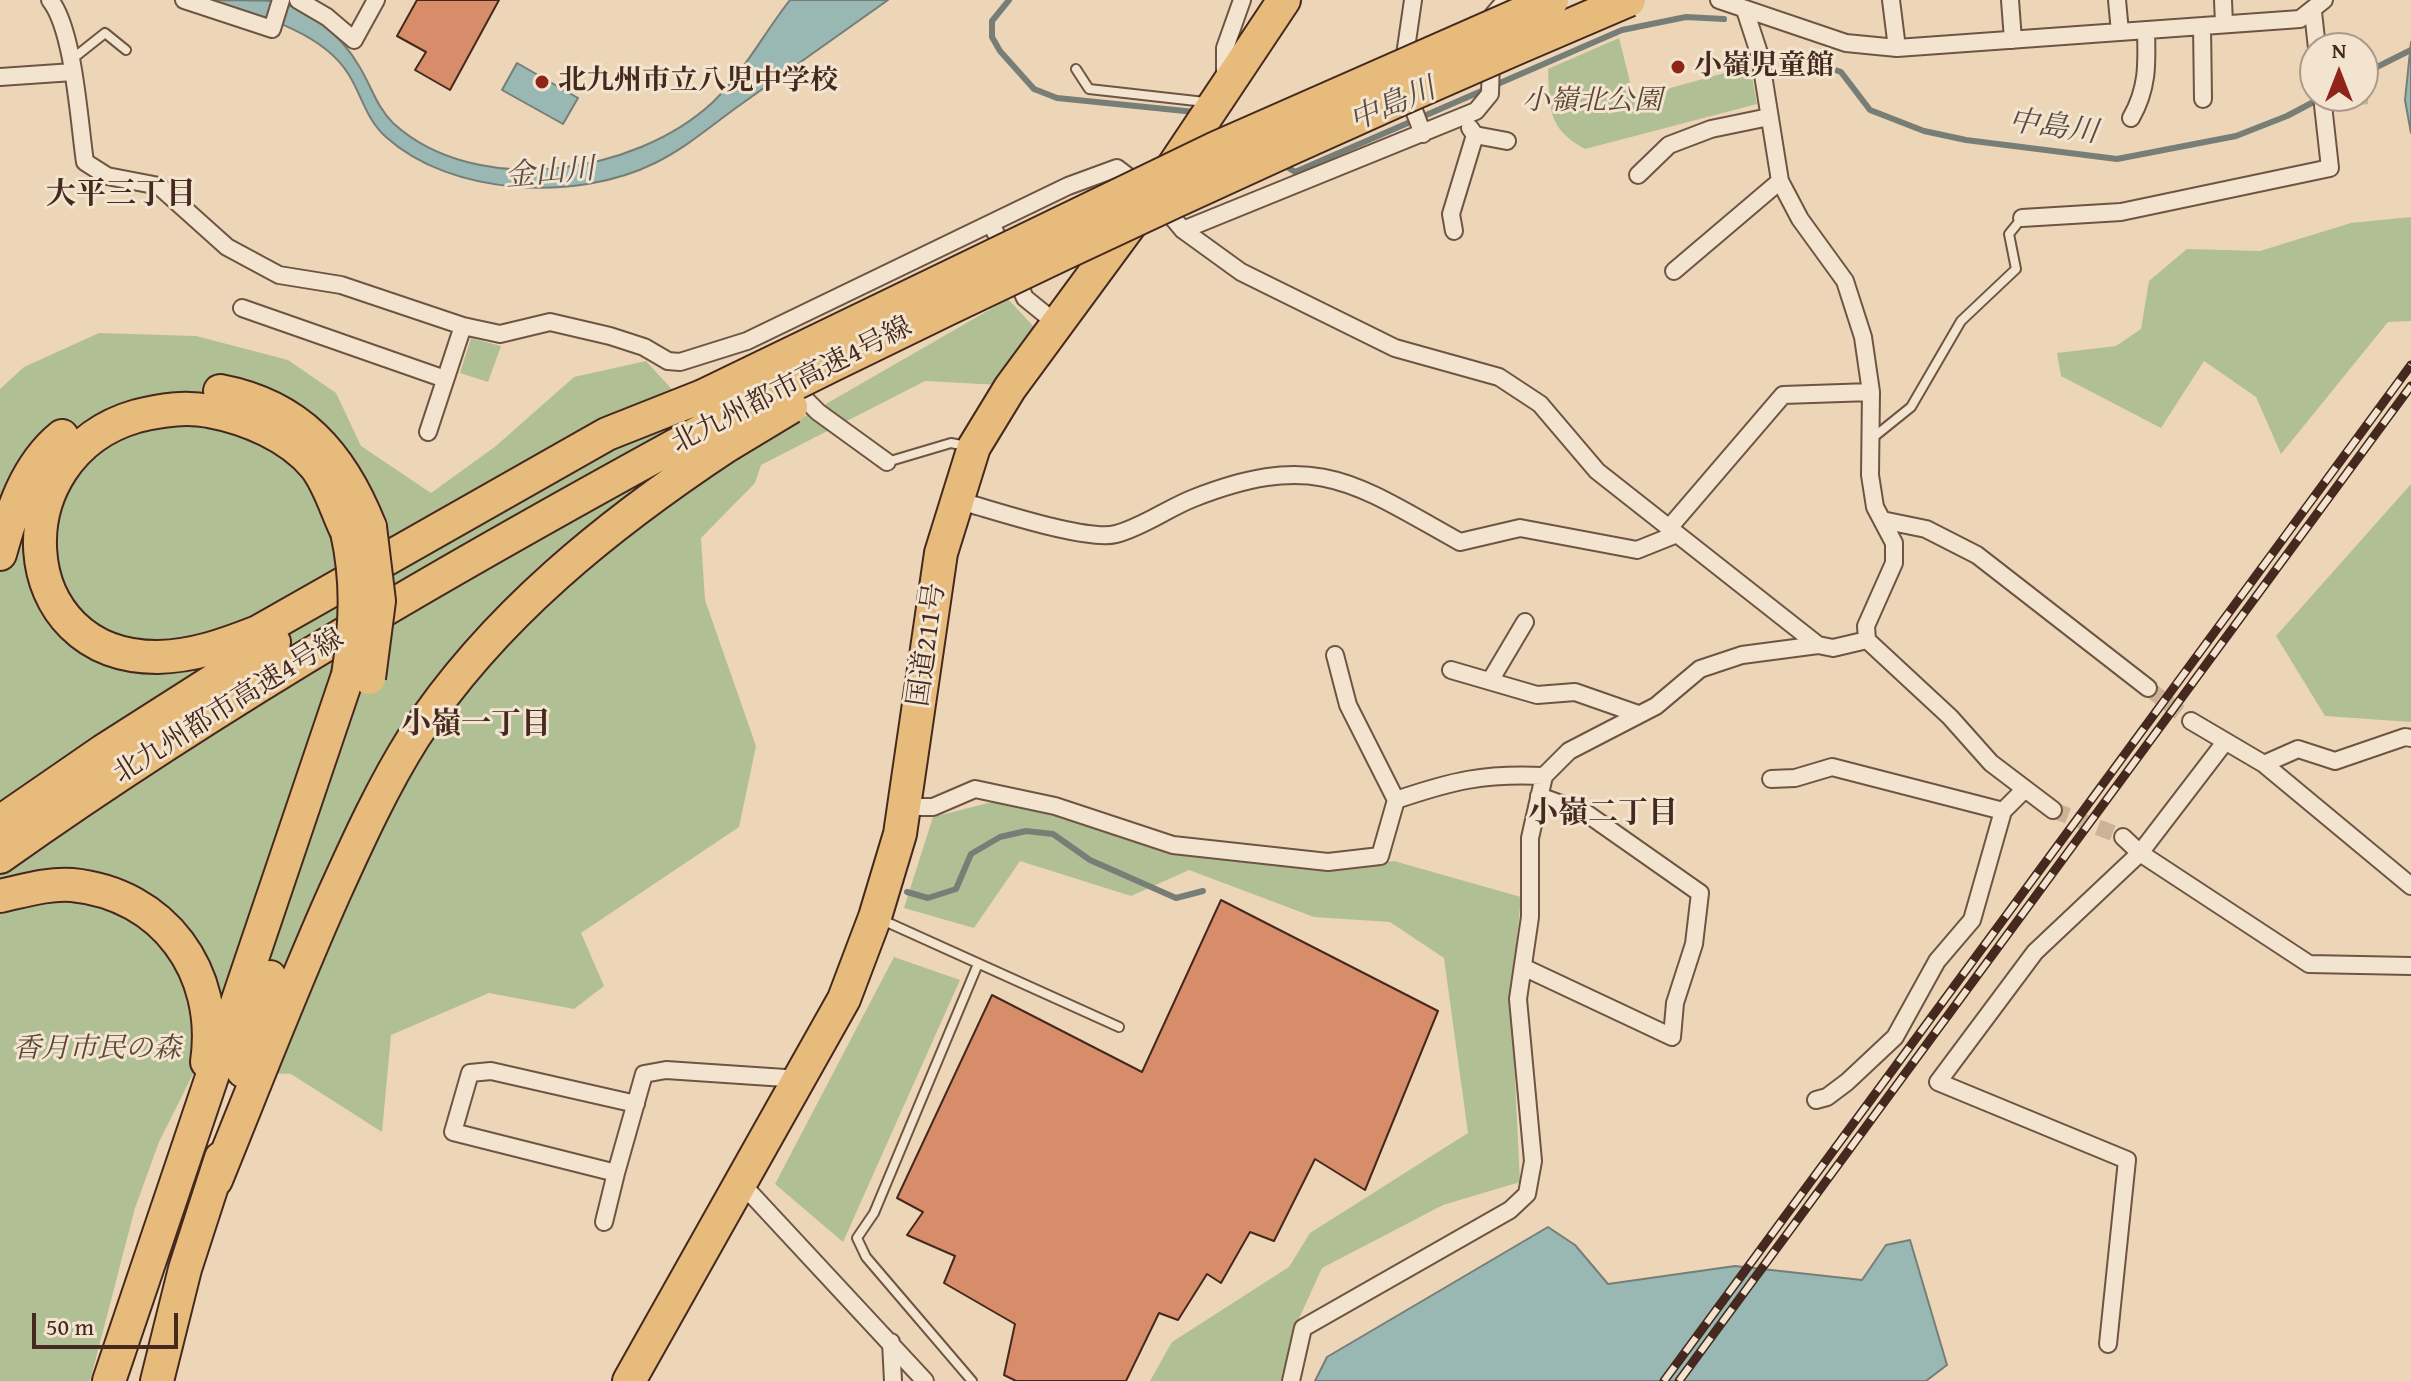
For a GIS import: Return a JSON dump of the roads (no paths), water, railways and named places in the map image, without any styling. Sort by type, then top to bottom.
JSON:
[{"type":"highway","name":"国道211号","points":[[629,1381],[844,999],[875,917],[900,834],[941,553],[974,447],[1010,388],[1221,99],[1284,0]]},
{"type":"highway","name":"北九州都市高速4号線","points":[[0,857],[104,783],[246,693],[716,421],[1216,148],[1552,0]]},
{"type":"highway","name":"北九州都市高速4号線","points":[[0,822],[233,667],[407,561],[716,421],[978,292],[1227,176],[1629,0]]},
{"type":"highway","points":[[0,554],[10,516],[26,479],[51,445],[83,419],[119,399],[160,388],[200,387],[241,395],[279,411],[315,436],[340,466],[358,529],[354,565],[359,676],[255,1020],[216,1180]]},
{"type":"highway","points":[[358,529],[316,467],[276,436],[238,416],[198,409],[161,410],[121,421],[94,436],[69,458],[48,488],[37,523],[38,556],[45,585],[62,614],[89,637],[122,652],[155,657],[185,655],[258,632],[607,434],[716,421]]},
{"type":"highway","points":[[140,1381],[185,1269],[216,1180],[347,865],[415,736],[467,669],[534,596],[611,526],[716,421]]},
{"type":"highway","points":[[109,1381],[187,1147],[359,676]]},
{"type":"highway","points":[[0,896],[71,885],[108,892],[140,907],[169,930],[193,960],[205,1000],[209,1028],[203,1083],[187,1147]]},
{"type":"highway","points":[[157,1381],[185,1269]]},
{"type":"highway","name":"国道211号","points":[[639,1381],[656,1332]]},
{"type":"street","points":[[50,0],[57,10],[71,67],[85,162],[107,176],[159,186],[227,247],[279,275],[341,285],[463,326],[500,334],[550,322],[644,347],[668,361],[680,362],[747,341],[991,223],[1117,168],[1153,195],[1183,230],[1241,272],[1340,324],[1395,348],[1499,377],[1540,404],[1597,471],[1818,645]]},
{"type":"street","points":[[184,0],[272,29],[280,1]]},
{"type":"street","points":[[298,0],[327,17],[354,40],[376,0]]},
{"type":"street","points":[[1221,99],[1225,48],[1242,0]]},
{"type":"street","points":[[1413,0],[1402,56],[1403,82],[1422,131]]},
{"type":"street","points":[[1183,230],[1476,111],[1490,94],[1493,15],[1506,0]]},
{"type":"street","points":[[1719,0],[1846,43],[1897,48],[2300,19],[2319,6]]},
{"type":"street","points":[[1891,0],[1897,48]]},
{"type":"street","points":[[2010,0],[2013,40]]},
{"type":"street","points":[[2117,0],[2120,32]]},
{"type":"street","points":[[2223,0],[2224,24]]},
{"type":"street","points":[[2318,32],[2319,6]]},
{"type":"street","points":[[1745,10],[1760,56],[1780,181],[1800,219],[1845,281],[1863,337],[1871,392],[1869,441],[1874,497],[1894,543],[1894,563],[1866,626],[1867,640],[1950,717],[1991,763],[2053,810]]},
{"type":"street","points":[[2202,26],[2203,99]]},
{"type":"street","points":[[2131,118],[2143,97],[2148,73],[2146,30]]},
{"type":"street","points":[[0,77],[71,67]]},
{"type":"street","points":[[2022,218],[2121,212],[2330,168],[2324,112]]},
{"type":"street","points":[[1462,117],[1475,135],[1507,141]]},
{"type":"street","points":[[1638,175],[1669,145],[1711,129],[1769,117]]},
{"type":"street","points":[[1454,231],[1451,214],[1475,135]]},
{"type":"street","points":[[1674,271],[1780,181]]},
{"type":"street","points":[[991,223],[1025,298],[1057,324]]},
{"type":"street","points":[[242,308],[445,379]]},
{"type":"street","points":[[428,432],[463,326]]},
{"type":"street","points":[[747,341],[818,412],[887,462]]},
{"type":"street","points":[[956,500],[1081,532],[1115,535],[1193,498],[1263,475],[1329,476],[1356,484],[1460,542],[1520,528],[1637,550],[1673,531],[1783,395],[1871,392]]},
{"type":"street","points":[[1882,520],[1926,529],[1977,555],[2148,688]]},
{"type":"street","points":[[1490,681],[1525,622]]},
{"type":"street","points":[[1291,1381],[1293,1360],[1303,1328],[1510,1210],[1527,1194],[1533,1161],[1518,999],[1530,917],[1530,838],[1544,776],[1569,751],[1656,706],[1700,669],[1742,655],[1818,645],[1833,648],[1867,640]]},
{"type":"street","points":[[904,807],[933,807],[975,789],[1055,806],[1173,845],[1328,862],[1380,856],[1396,800],[1348,705],[1335,655]]},
{"type":"street","points":[[1451,670],[1537,695],[1575,692],[1638,714]]},
{"type":"street","points":[[2191,721],[2264,764],[2411,886]]},
{"type":"street","points":[[2264,764],[2298,749],[2335,761],[2411,738]]},
{"type":"street","points":[[2108,1344],[2127,1160],[1938,1082],[2035,952],[2140,853],[2225,742]]},
{"type":"street","points":[[1771,779],[1795,778],[1832,767],[2003,811]]},
{"type":"street","points":[[1396,800],[1458,779],[1495,773],[1544,776]]},
{"type":"street","points":[[1816,1100],[1827,1097],[1847,1082],[1895,1037],[1937,961],[1972,920],[2003,811],[2024,790]]},
{"type":"street","points":[[1523,967],[1672,1037],[1675,1003],[1694,944],[1700,893],[1586,813],[1539,796]]},
{"type":"street","points":[[2123,837],[2140,853],[2309,964],[2411,966]]},
{"type":"street","points":[[604,1222],[644,1074],[666,1070],[800,1079]]},
{"type":"street","points":[[616,1173],[453,1132],[470,1073],[491,1071],[636,1104]]},
{"type":"street","points":[[742,1184],[925,1381]]},
{"type":"street","points":[[891,1342],[893,1381]]},
{"type":"lane","points":[[71,67],[105,33],[126,50]]},
{"type":"lane","points":[[1076,69],[1089,89],[1221,99]]},
{"type":"lane","points":[[1869,441],[1911,407],[1961,321],[2016,269],[2009,234],[2022,218]]},
{"type":"lane","points":[[887,462],[951,443],[974,447]]},
{"type":"lane","points":[[875,917],[1119,1027]]},
{"type":"lane","points":[[972,1381],[866,1257],[857,1238],[874,1213],[978,964]]},
{"type":"water","name":"金山川","points":[[207,0],[274,1],[300,10],[323,25],[343,44],[393,123],[427,147],[467,162],[510,169],[555,168],[599,161],[642,147],[680,127],[724,90],[790,0],[888,0],[688,143],[655,163],[624,176],[589,184],[516,187],[444,171],[413,157],[379,130],[349,75],[322,46],[286,26]]},
{"type":"water","points":[[2411,42],[2411,133],[2405,100]]},
{"type":"water","points":[[517,63],[578,98],[563,124],[502,90]]},
{"type":"water","points":[[1548,1227],[1575,1245],[1608,1284],[1735,1266],[1862,1280],[1886,1245],[1910,1240],[1947,1365],[1926,1381],[1315,1381],[1327,1357]]},
{"type":"waterway","name":"中島川","points":[[1009,0],[992,21],[992,37],[1000,51],[1034,89],[1057,98],[1195,112]]},
{"type":"waterway","name":"中島川","points":[[1281,163],[1295,172],[1622,30],[1686,17],[1724,19]]},
{"type":"waterway","name":"中島川","points":[[2379,66],[2411,50]]},
{"type":"waterway","name":"中島川","points":[[1791,54],[1841,72],[1870,110],[1924,131],[1966,140],[2117,159],[2236,136],[2299,110]]},
{"type":"waterway","points":[[907,892],[928,898],[956,889],[971,854],[1000,837],[1026,831],[1053,834],[1090,860],[1176,898],[1203,891]]},
{"type":"tunnel","points":[[2148,688],[2191,721]]},
{"type":"tunnel","points":[[2053,810],[2123,837]]},
{"type":"railway","points":[[1664,1381],[2411,365]]},
{"type":"railway","points":[[1679,1381],[2411,386]]},
{"type":"place","name":"小嶺児童館","points":[[1678,67]]},
{"type":"place","name":"北九州市立八児中学校","points":[[542,82]]},
{"type":"district","name":"大平三丁目","points":[[121,195]]},
{"type":"district","name":"小嶺一丁目","points":[[476,725]]},
{"type":"district","name":"小嶺二丁目","points":[[1603,814]]},
{"type":"park label","name":"小嶺北公園","points":[[1592,102]]},
{"type":"park label","name":"香月市民の森","points":[[97,1050]]}]
